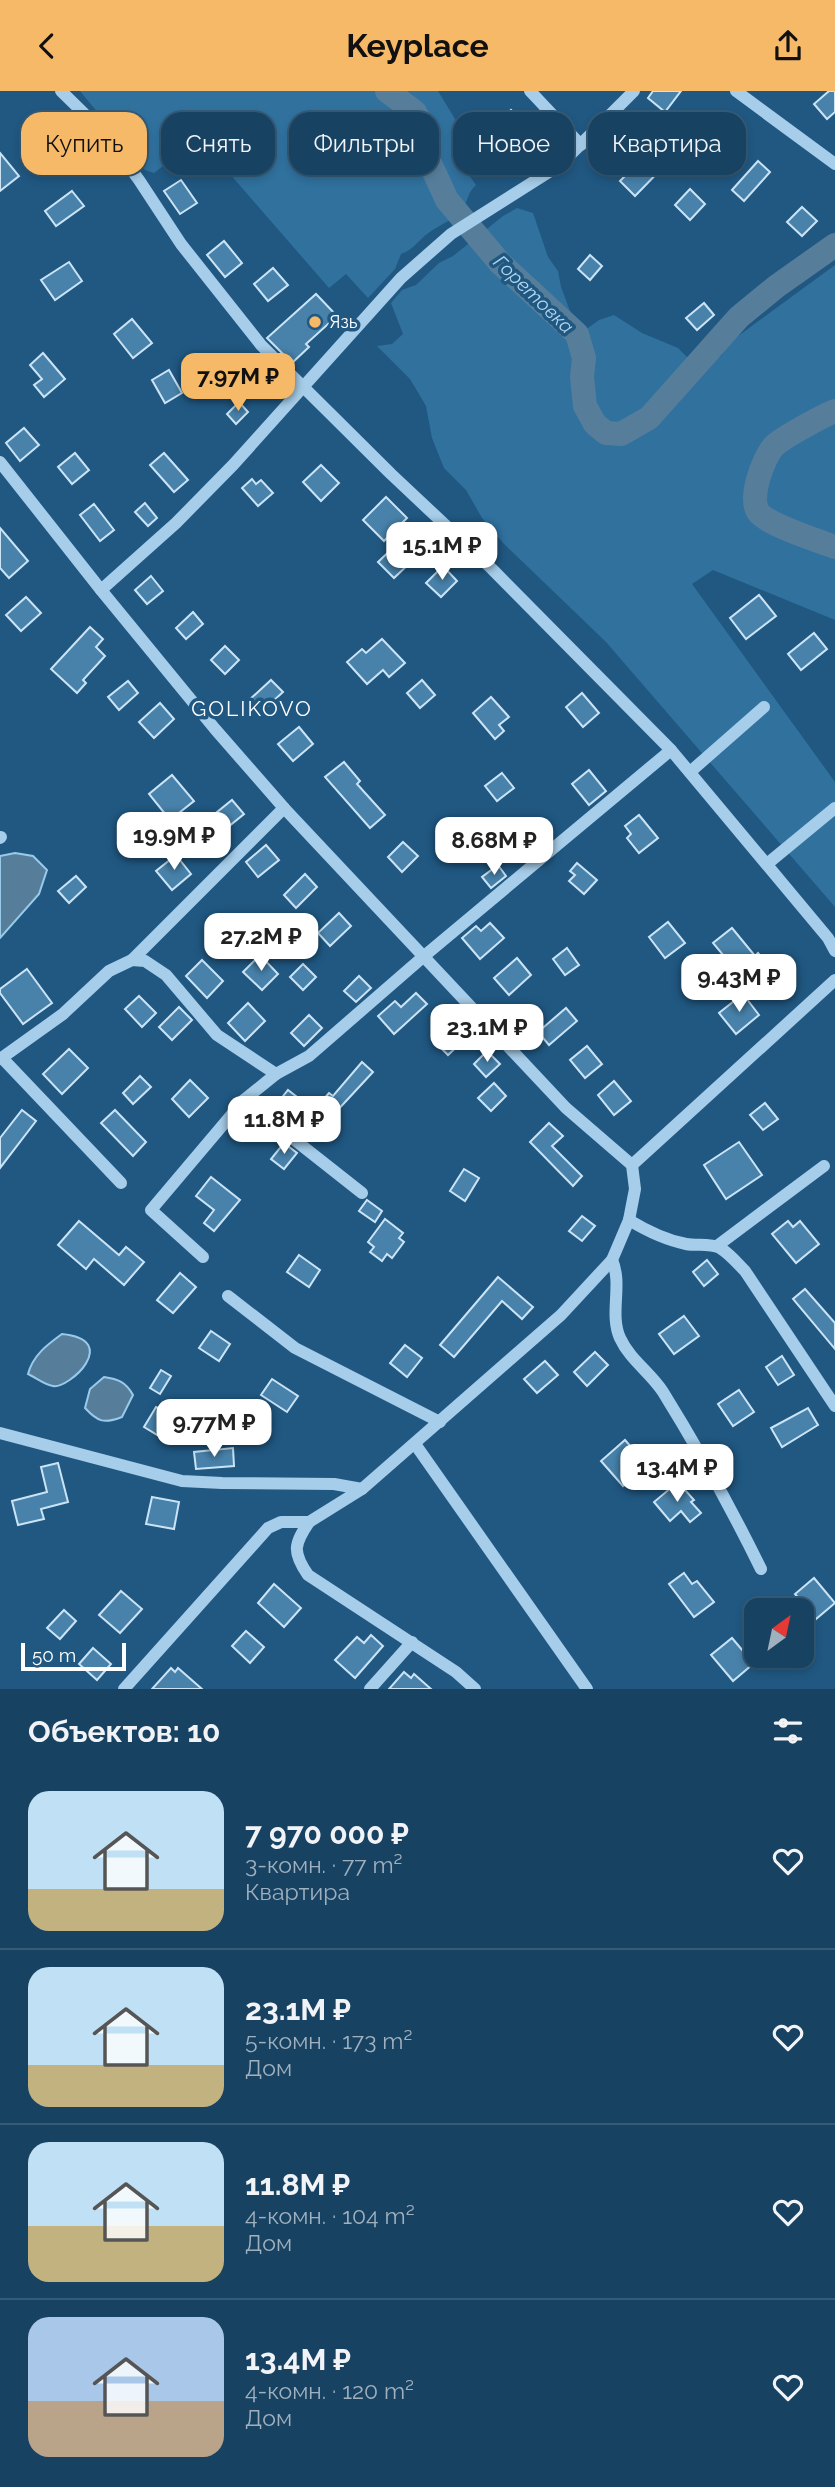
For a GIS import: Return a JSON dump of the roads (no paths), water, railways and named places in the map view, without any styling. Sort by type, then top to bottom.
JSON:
[{"type":"street","points":[[61,91],[105,134],[181,244],[261,345],[391,474],[492,569],[671,750],[828,938],[835,951]]},
{"type":"street","points":[[530,91],[581,145]]},
{"type":"street","points":[[101,590],[176,523],[233,465],[401,278],[451,235],[483,212],[538,181],[581,145],[634,91]]},
{"type":"street","points":[[736,91],[835,164]]},
{"type":"street","points":[[0,462],[215,729],[284,808],[566,1108],[632,1165],[635,1189],[629,1220],[612,1260],[561,1315],[415,1444],[362,1489],[309,1522],[296,1547],[299,1562],[309,1575],[456,1672],[475,1689]]},
{"type":"street","points":[[690,772],[764,708]]},
{"type":"street","points":[[203,1257],[152,1210],[244,1100],[276,1074],[309,1056],[671,750]]},
{"type":"street","points":[[121,1183],[1,1059],[63,1014],[109,971],[132,960],[284,808]]},
{"type":"street","points":[[767,864],[835,808]]},
{"type":"street","points":[[132,960],[145,961],[166,975],[217,1035],[276,1074]]},
{"type":"street","points":[[632,1165],[835,980]]},
{"type":"street","points":[[244,1100],[362,1193]]},
{"type":"street","points":[[629,1220],[667,1239],[689,1245],[717,1246],[824,1166]]},
{"type":"street","points":[[717,1246],[745,1271],[835,1406]]},
{"type":"street","points":[[612,1260],[618,1273],[618,1335],[628,1353],[659,1385],[702,1454],[761,1569]]},
{"type":"street","points":[[228,1296],[295,1348],[440,1422]]},
{"type":"street","points":[[0,1433],[182,1481],[334,1484],[362,1489]]},
{"type":"street","points":[[415,1444],[587,1689]]},
{"type":"street","points":[[124,1689],[268,1528],[281,1522],[309,1522]]},
{"type":"street","points":[[370,1689],[412,1642]]},
{"type":"waterway","name":"Горетовка","points":[[387,91],[415,112],[425,132],[429,161],[447,200],[500,263],[577,334],[584,358],[582,377],[585,406],[595,424],[606,433],[621,434],[649,418],[739,317],[835,245]]},
{"type":"waterway","name":"Горетовка","points":[[835,411],[774,446],[761,470],[755,501],[757,509],[767,520],[835,547]]},
{"type":"place","name":"Язь","points":[[315,322]]},
{"type":"district","name":"GOLIKOVO","points":[[252,709]]}]
